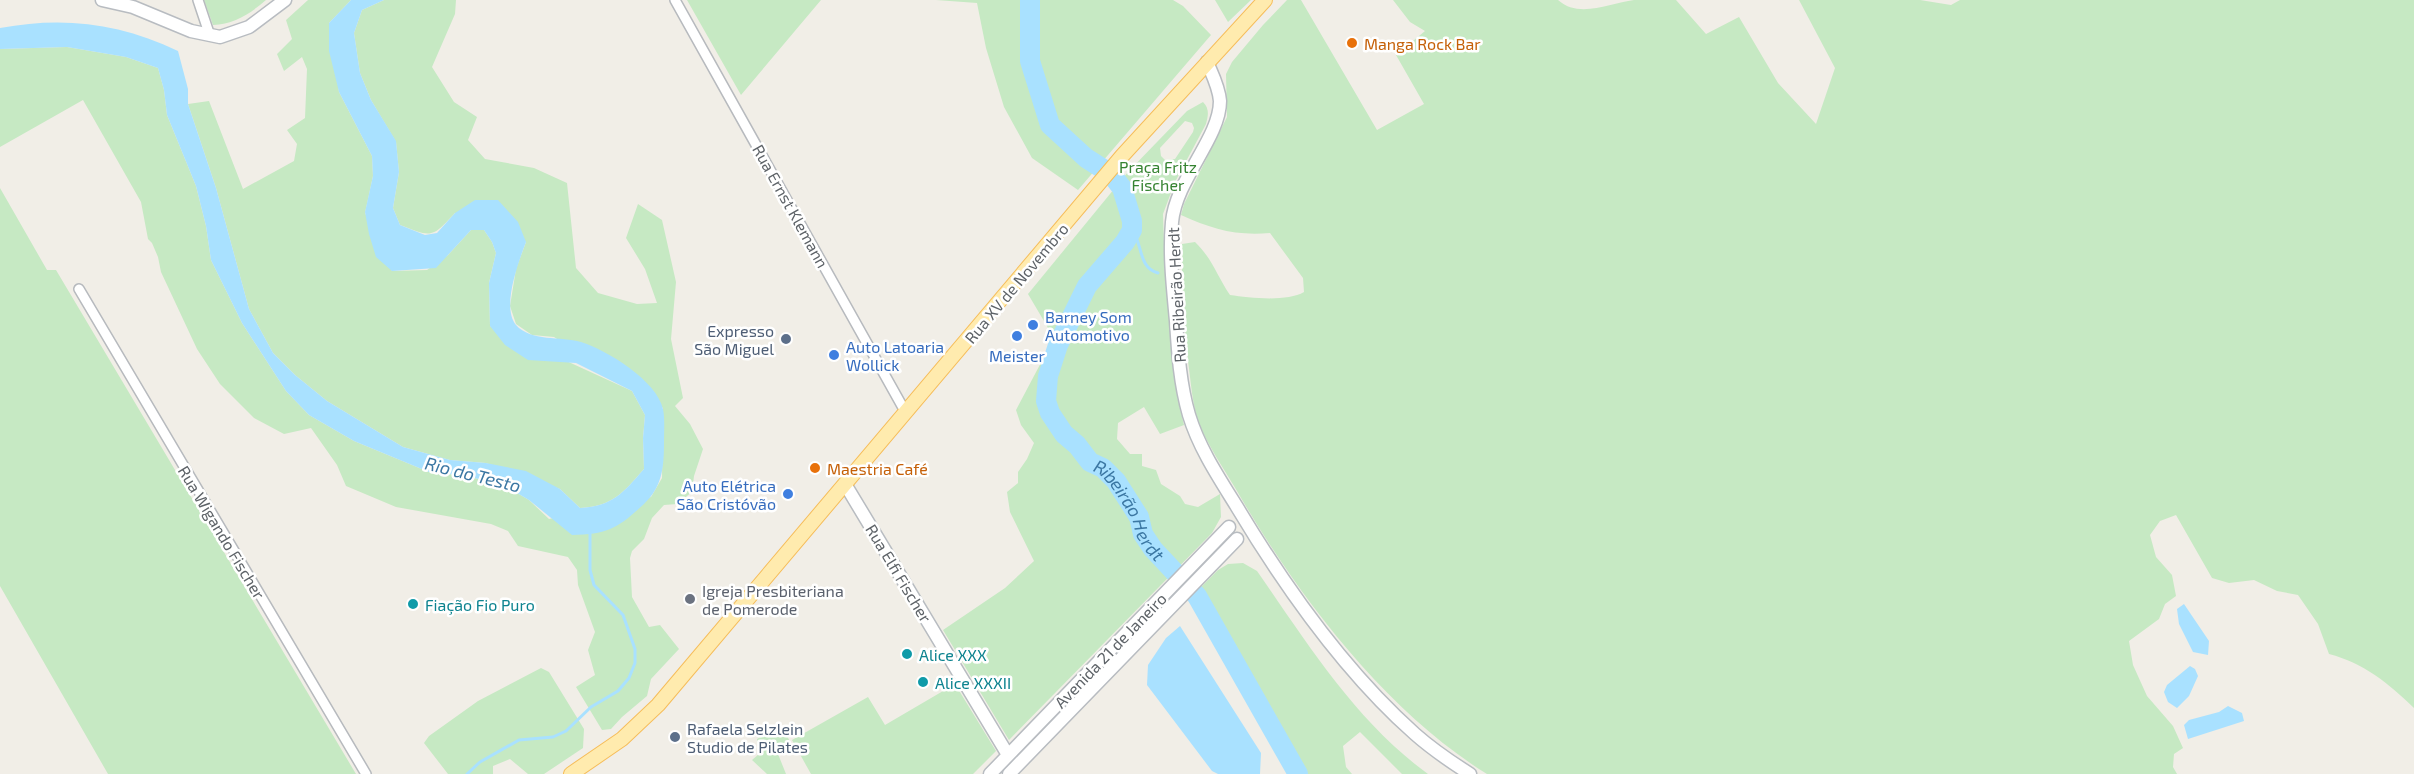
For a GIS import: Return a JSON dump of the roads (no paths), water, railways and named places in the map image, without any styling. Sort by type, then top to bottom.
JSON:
[{"type":"main road","points":[[102,0],[133,7],[191,31],[210,36],[232,34],[249,27],[285,0]]},
{"type":"main road","name":"Rua XV de Novembro","points":[[571,774],[622,739],[658,705],[1122,156],[1265,0]]},
{"type":"main road","name":"Rua Ribeirão Herdt","points":[[1207,62],[1218,89],[1220,101],[1217,117],[1174,205],[1172,268],[1184,394],[1197,436],[1264,554],[1343,657],[1416,736],[1470,774]]},
{"type":"main road","name":"Rua Elfi Fischer","points":[[845,484],[1008,755]]},
{"type":"main road","name":"Rua Ribeirão Herdt","points":[[1228,494],[1232,511],[1230,525]]},
{"type":"main road","points":[[1239,520],[1247,525],[1247,534],[1238,539],[1231,536],[1230,525],[1239,520]]},
{"type":"main road","name":"Avenida 21 de Janeiro","points":[[990,774],[1230,525]]},
{"type":"main road","name":"Rua Ribeirão Herdt","points":[[1238,539],[1253,545],[1264,554]]},
{"type":"main road","name":"Avenida 21 de Janeiro","points":[[1009,774],[1238,539]]},
{"type":"street","points":[[198,0],[210,36]]},
{"type":"street","name":"Rua Ernst Klemann","points":[[675,0],[906,412]]},
{"type":"street","name":"Rua Wigando Fischer","points":[[79,289],[366,774]]},
{"type":"water","name":"Rio do Testo","points":[[351,0],[384,0],[362,10],[354,33],[360,73],[371,100],[396,141],[399,172],[393,208],[400,225],[425,235],[437,233],[455,213],[475,200],[498,200],[518,222],[526,242],[511,296],[510,307],[516,325],[530,334],[573,340],[604,352],[630,368],[659,398],[663,409],[664,459],[659,483],[644,504],[619,525],[595,533],[572,535],[529,500],[505,486],[467,476],[429,472],[354,441],[309,415],[286,391],[242,323],[211,260],[206,226],[196,186],[167,115],[158,68],[126,57],[67,47],[0,49],[0,28],[23,24],[69,23],[113,28],[156,41],[178,51],[188,89],[188,104],[216,188],[249,309],[273,353],[295,375],[327,401],[403,447],[450,460],[486,463],[526,471],[560,489],[580,508],[591,507],[617,497],[644,469],[645,415],[632,391],[576,363],[528,360],[505,345],[490,326],[489,283],[496,253],[484,230],[471,230],[436,268],[392,271],[376,257],[365,212],[373,176],[372,156],[339,92],[329,51],[329,23]]},
{"type":"water","points":[[2184,604],[2209,641],[2208,655],[2193,652],[2179,624],[2177,609]]},
{"type":"water","points":[[1180,626],[1261,753],[1260,774],[1218,774],[1212,771],[1147,685],[1148,665],[1166,638]]},
{"type":"water","points":[[2190,666],[2195,669],[2198,676],[2189,696],[2177,708],[2168,702],[2164,692],[2167,685]]},
{"type":"water","points":[[2228,706],[2242,713],[2244,721],[2188,739],[2184,725],[2189,720],[2219,712]]},
{"type":"waterway","name":"Ribeirão Herdt","points":[[1030,0],[1030,61],[1050,125],[1086,158],[1111,174],[1122,188],[1132,221],[1132,230],[1125,242],[1087,286],[1058,345],[1048,376],[1046,401],[1050,413],[1064,434],[1077,445],[1090,462],[1103,468],[1116,481],[1139,517],[1143,534],[1153,549],[1197,596],[1298,774]]},
{"type":"waterway","points":[[1132,230],[1147,266],[1158,273]]},
{"type":"waterway","points":[[467,774],[480,762],[519,740],[553,737],[566,731],[591,707],[618,691],[629,678],[635,663],[635,649],[623,615],[594,585],[590,570],[590,532]]},
{"type":"place","name":"Manga Rock Bar","points":[[1352,43]]},
{"type":"place","name":"Barney Som Automotivo","points":[[1033,325]]},
{"type":"place","name":"Meister","points":[[1017,336]]},
{"type":"place","name":"Expresso São Miguel","points":[[786,339]]},
{"type":"place","name":"Auto Latoaria Wollick","points":[[834,355]]},
{"type":"place","name":"Maestria Café","points":[[815,468]]},
{"type":"place","name":"Auto Elétrica São Cristóvão","points":[[788,494]]},
{"type":"place","name":"Igreja Presbiteriana de Pomerode","points":[[690,599]]},
{"type":"place","name":"Fiação Fio Puro","points":[[413,604]]},
{"type":"place","name":"Alice XXX","points":[[907,654]]},
{"type":"place","name":"Alice XXXII","points":[[923,682]]},
{"type":"place","name":"Rafaela Selzlein Studio de Pilates","points":[[675,737]]},
{"type":"park label","name":"Praça Fritz Fischer","points":[[1158,175]]}]
